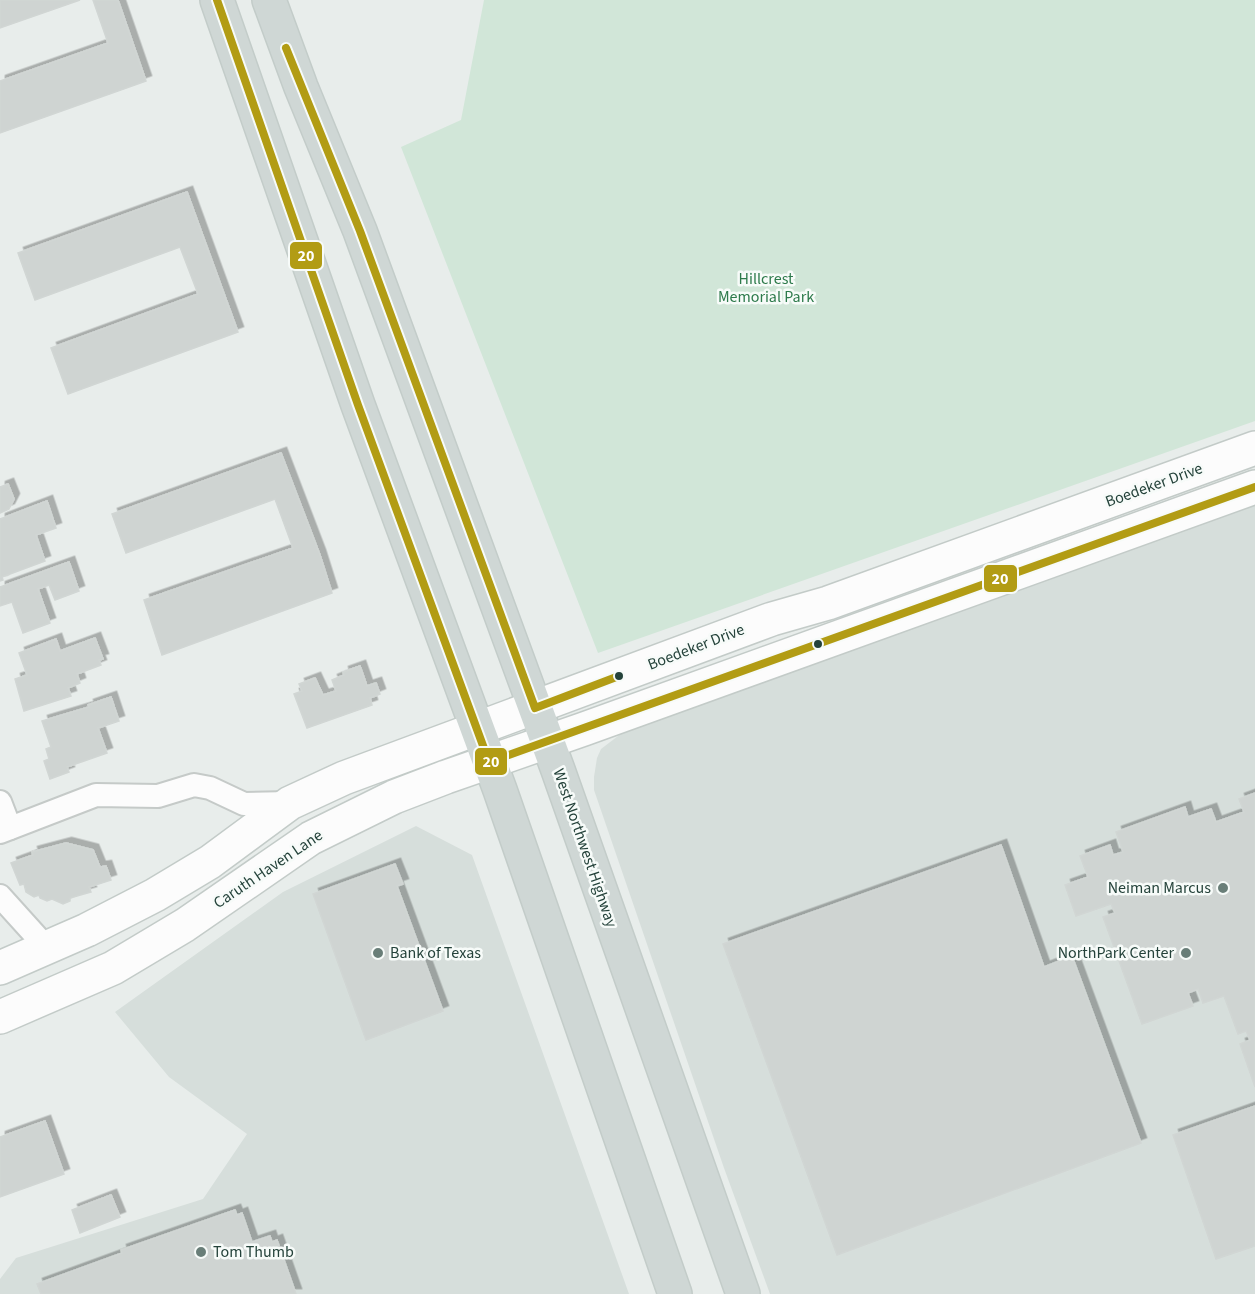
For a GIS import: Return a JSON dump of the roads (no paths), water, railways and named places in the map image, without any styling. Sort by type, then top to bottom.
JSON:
[{"type":"main road","points":[[217,0],[358,405],[478,728],[675,1294]]},
{"type":"main road","name":"West Northwest Highway","points":[[269,0],[300,87],[360,231],[535,708],[743,1294]]},
{"type":"main road","name":"Boedeker Drive","points":[[290,803],[344,778],[772,619],[828,603],[1255,448]]},
{"type":"main road","points":[[547,742],[1255,487]]},
{"type":"main road","name":"Caruth Haven Lane","points":[[0,1017],[113,968],[185,925],[261,871],[320,833],[394,797],[547,742]]},
{"type":"main road","points":[[0,975],[13,975],[36,982],[56,994],[59,955],[87,930],[155,896],[210,862],[290,803]]},
{"type":"main road","points":[[0,968],[59,955],[113,968]]},
{"type":"street","name":"Boedeker Drive","points":[[5,830],[96,795],[158,796],[194,785],[210,788],[244,804],[290,803]]},
{"type":"street","points":[[0,802],[5,830]]},
{"type":"street","points":[[0,896],[59,955]]},
{"type":"place","name":"Neiman Marcus","points":[[1223,888]]},
{"type":"place","name":"Bank of Texas","points":[[378,953]]},
{"type":"place","name":"NorthPark Center","points":[[1186,953]]},
{"type":"place","name":"Tom Thumb","points":[[201,1252]]},
{"type":"park label","name":"Hillcrest Memorial Park","points":[[766,288]]}]
